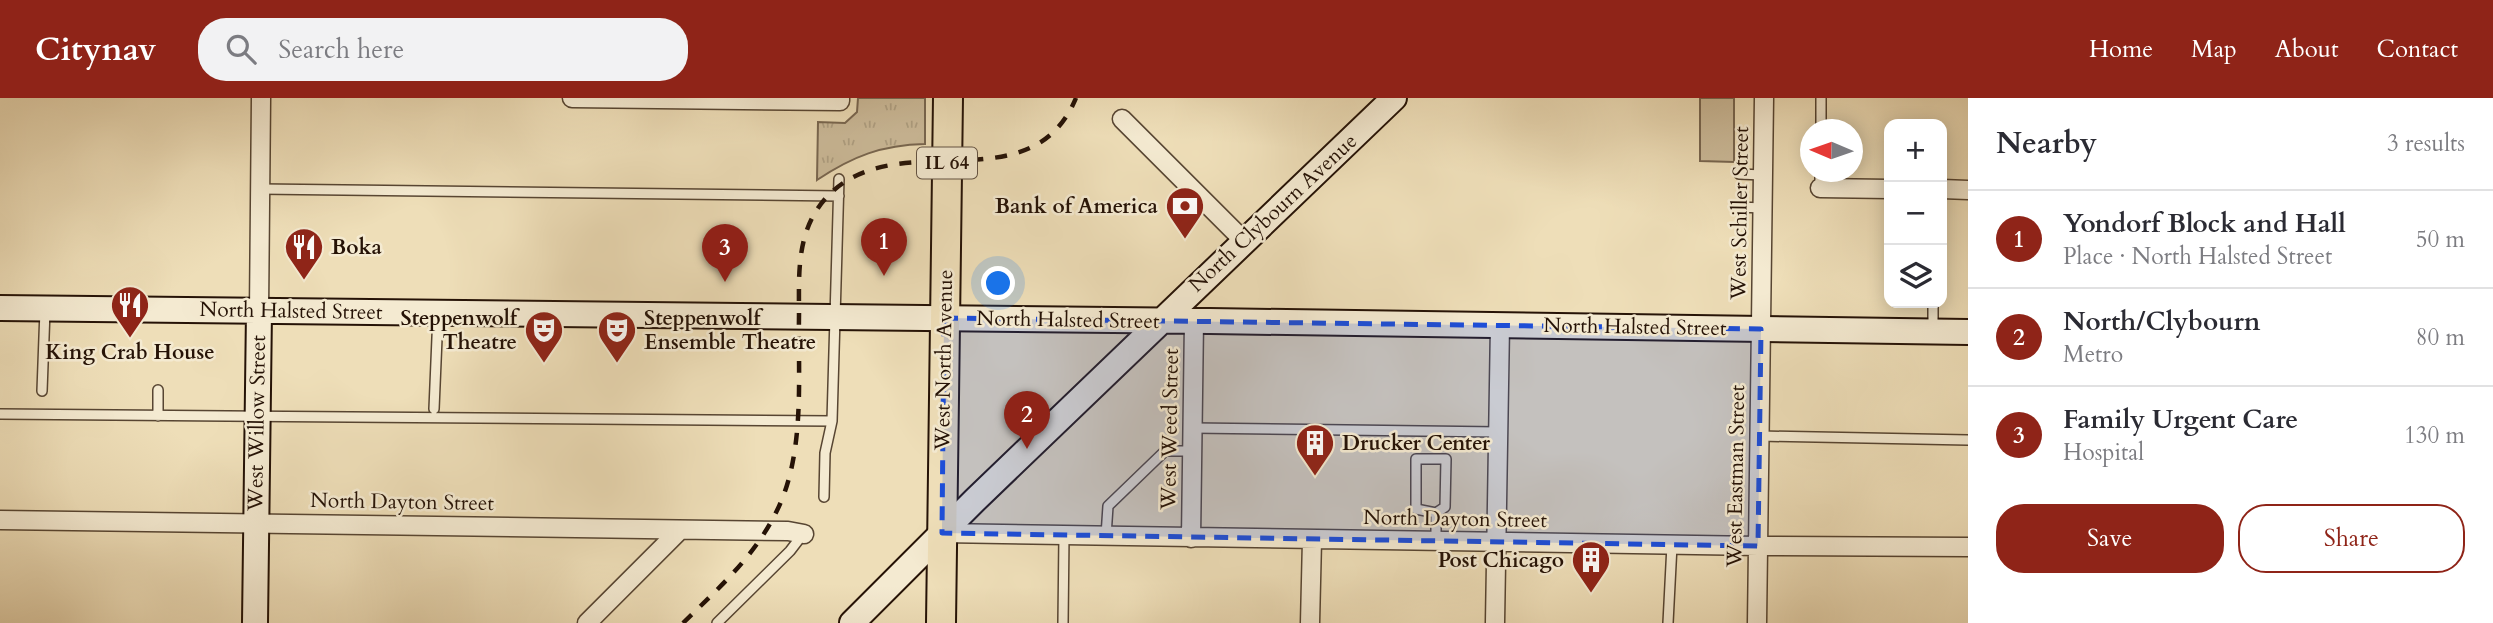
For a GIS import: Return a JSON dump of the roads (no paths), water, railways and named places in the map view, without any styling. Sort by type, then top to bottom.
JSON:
[{"type":"main road","name":"West North Avenue","points":[[941,623],[948,98]]},
{"type":"main road","name":"North Clybourn Avenue","points":[[852,623],[1160,321],[1394,98]]},
{"type":"main road","name":"North Halsted Street","points":[[0,308],[1968,332]]},
{"type":"main road","name":"West Willow Street","points":[[255,623],[258,311]]},
{"type":"street","name":"West Willow Street","points":[[258,311],[261,98]]},
{"type":"street","points":[[572,98],[840,99]]},
{"type":"street","name":"West Schiller Street","points":[[1761,329],[1764,98]]},
{"type":"street","points":[[1122,119],[1245,242]]},
{"type":"street","points":[[1835,182],[1884,188]]},
{"type":"street","points":[[1947,189],[1968,190]]},
{"type":"street","name":"West Weed Street","points":[[1191,538],[1194,321]]},
{"type":"street","points":[[1495,623],[1500,325]]},
{"type":"street","name":"West Eastman Street","points":[[1757,623],[1761,329]]},
{"type":"street","name":"North Dayton Street","points":[[0,520],[788,531],[804,534]]},
{"type":"street","points":[[587,623],[680,530]]},
{"type":"street","name":"North Dayton Street","points":[[942,533],[1968,547]]},
{"type":"street","points":[[1310,623],[1312,540]]},
{"type":"lane","points":[[1821,98],[1821,119]]},
{"type":"lane","points":[[1739,174],[1763,174]]},
{"type":"lane","points":[[824,497],[825,453],[832,421],[839,178]]},
{"type":"lane","points":[[260,189],[839,196]]},
{"type":"lane","points":[[1738,206],[1763,208]]},
{"type":"lane","points":[[1933,308],[1933,331]]},
{"type":"lane","points":[[42,391],[45,309]]},
{"type":"lane","points":[[434,409],[438,313]]},
{"type":"lane","points":[[158,390],[158,415]]},
{"type":"lane","points":[[0,414],[832,421]]},
{"type":"lane","points":[[1193,428],[1498,432]]},
{"type":"lane","points":[[1760,436],[1968,440]]},
{"type":"lane","points":[[1106,536],[1108,506],[1165,451],[1192,451]]},
{"type":"lane","points":[[1416,459],[1446,459],[1445,508],[1436,513],[1416,509],[1416,459]]},
{"type":"lane","points":[[1436,513],[1436,541]]},
{"type":"lane","points":[[716,623],[804,534]]},
{"type":"lane","points":[[1063,623],[1064,535]]},
{"type":"lane","points":[[1668,623],[1672,545]]},
{"type":"railway","points":[[683,623],[754,548],[776,513],[784,494],[795,451],[797,428],[801,254],[809,225],[825,199],[854,177],[887,166],[995,158],[1027,149],[1055,131],[1076,98]]},
{"type":"place","name":"Bank of America","points":[[1185,240]]},
{"type":"place","name":"Yondorf Block and Hall","points":[[884,276]]},
{"type":"place","name":"Boka","points":[[304,281]]},
{"type":"place","name":"Family Urgent Care","points":[[725,282]]},
{"type":"place","name":"King Crab House","points":[[130,339]]},
{"type":"place","name":"Steppenwolf Theatre","points":[[544,364]]},
{"type":"place","name":"Steppenwolf Ensemble Theatre","points":[[617,364]]},
{"type":"place","name":"North/Clybourn","points":[[1027,449]]},
{"type":"place","name":"Drucker Center","points":[[1315,477]]},
{"type":"place","name":"Post Chicago","points":[[1591,594]]}]
